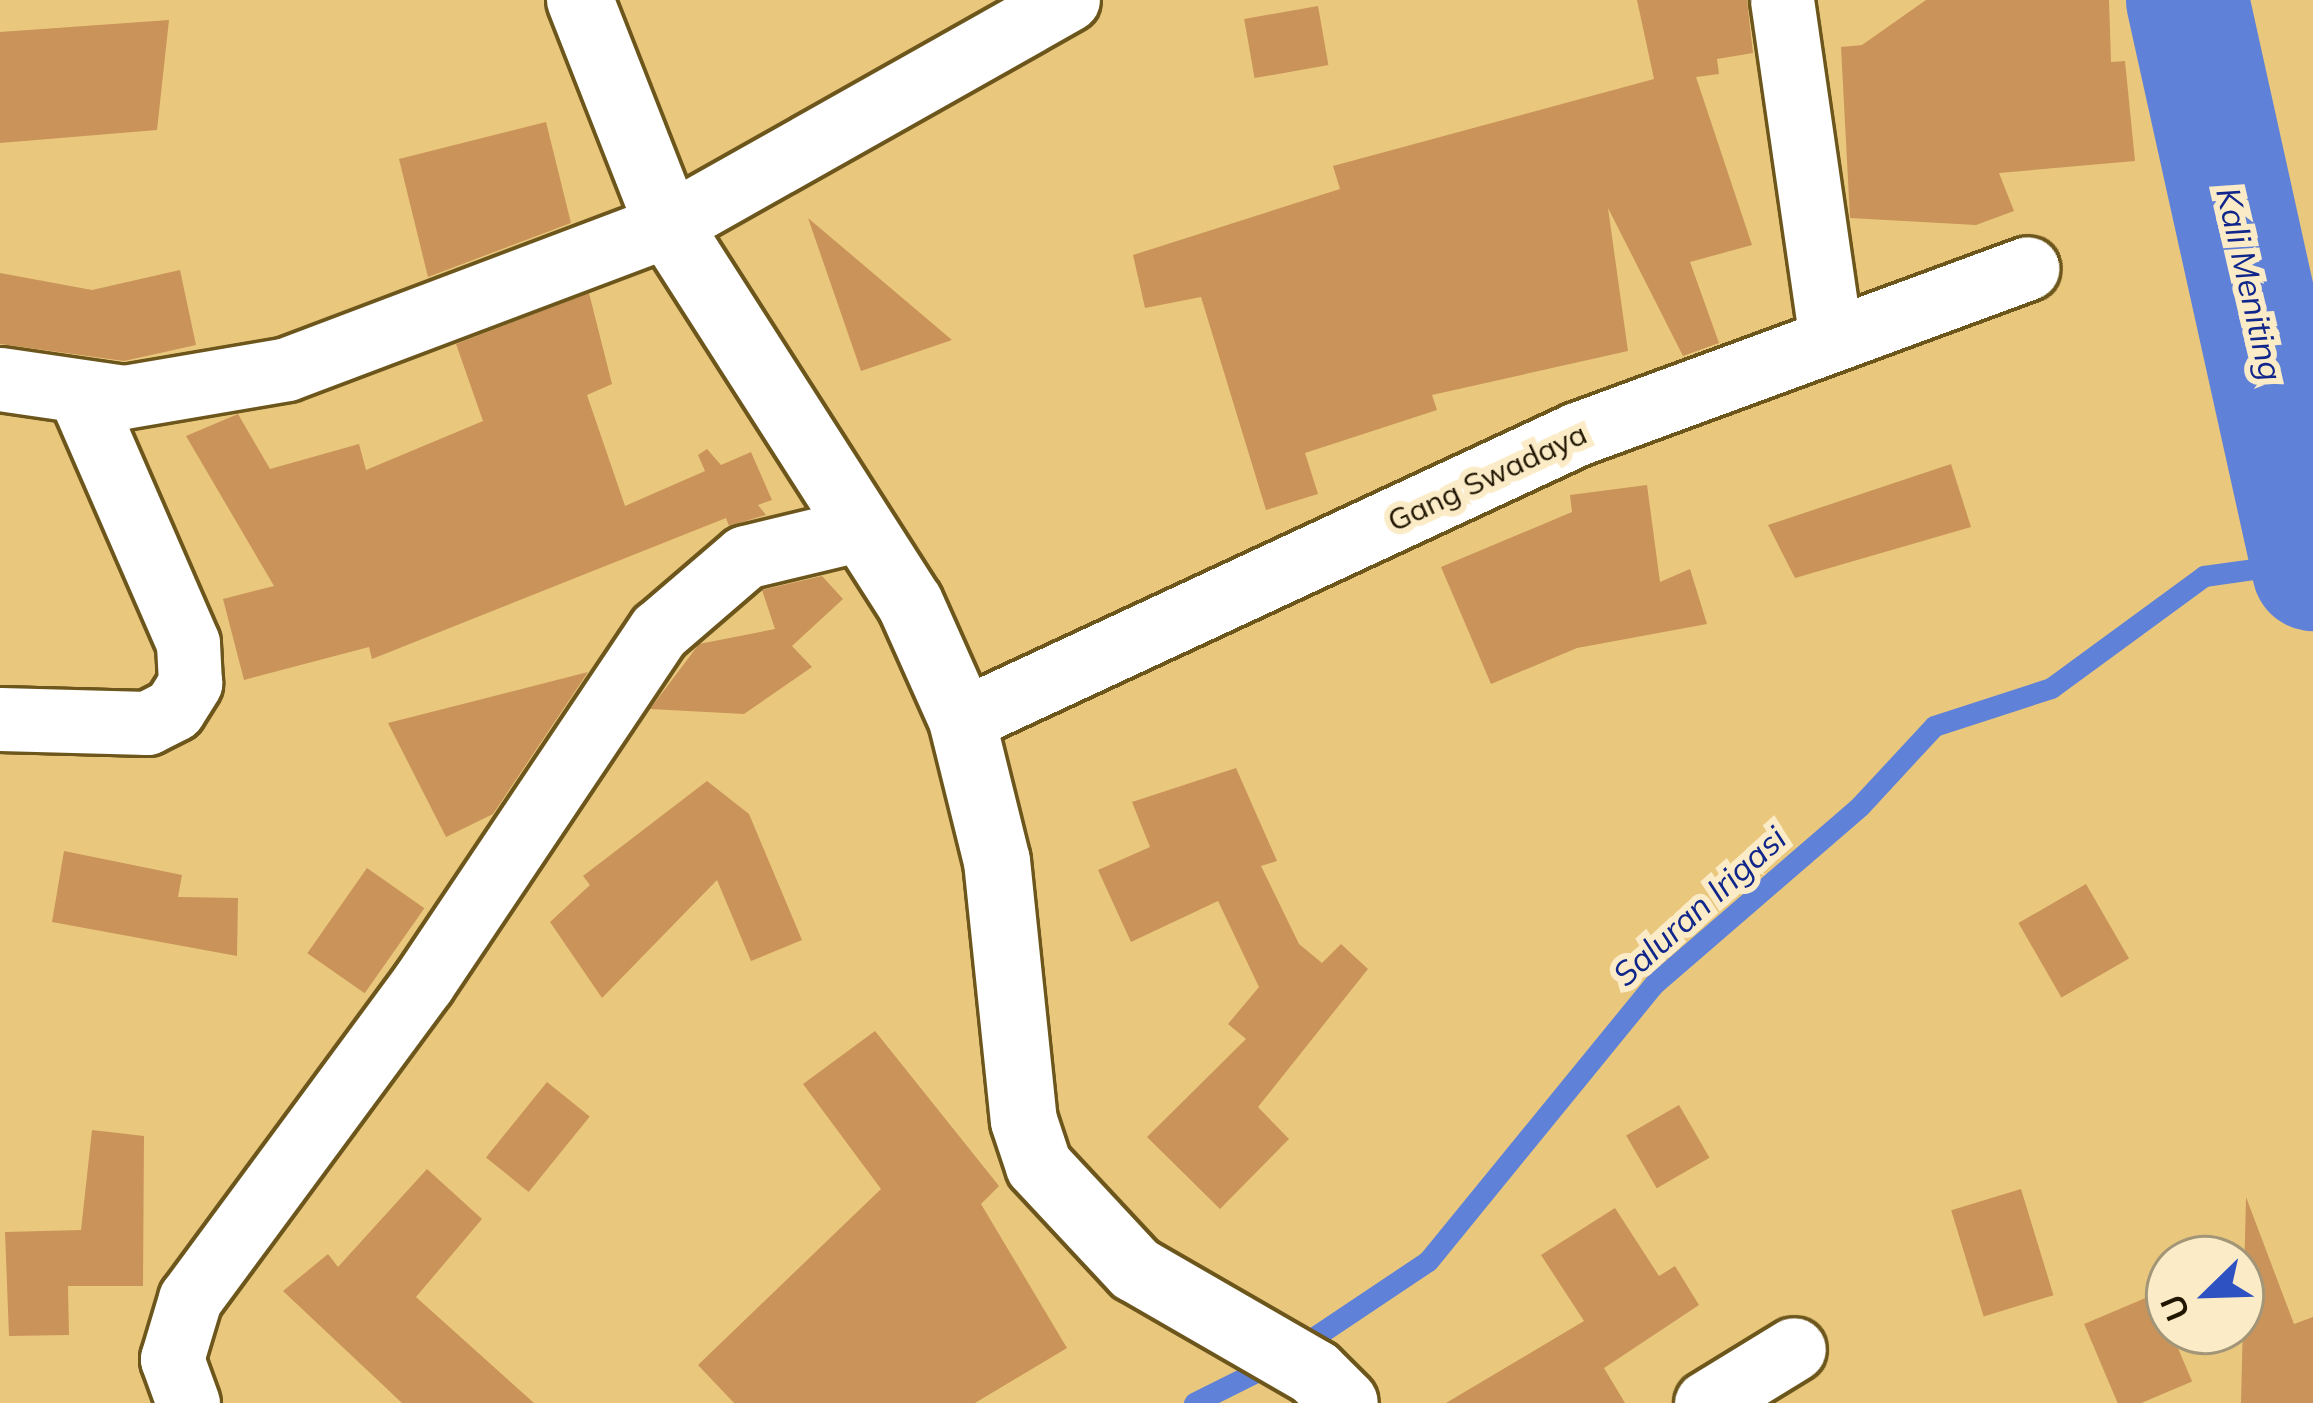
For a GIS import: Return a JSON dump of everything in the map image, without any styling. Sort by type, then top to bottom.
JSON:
[{"type":"street","points":[[580,0],[668,224],[910,603],[962,721],[997,861],[1030,1144],[1052,1186],[1135,1269],[1330,1388]]},
{"type":"street","points":[[0,379],[81,397],[185,391],[287,369],[668,224],[1068,0]]},
{"type":"street","points":[[1782,0],[1830,335]]},
{"type":"street","name":"Gang Swadaya","points":[[962,721],[1577,434],[1830,335],[2027,268]]},
{"type":"street","points":[[0,719],[147,723],[174,709],[190,683],[188,644],[81,397]]},
{"type":"street","points":[[188,1403],[173,1343],[190,1299],[423,983],[659,631],[683,601],[746,557],[861,529]]},
{"type":"street","points":[[1706,1403],[1793,1349]]},
{"type":"building","points":[[1637,0],[1747,0],[1753,53],[1717,59],[1719,74],[1696,77],[1752,245],[1690,262],[1719,343],[1683,356],[1608,208],[1628,351],[1432,395],[1437,410],[1305,453],[1318,494],[1266,510],[1201,297],[1145,308],[1133,255],[1340,189],[1333,166],[1654,79]]},
{"type":"building","points":[[1926,0],[2109,0],[2111,62],[2125,61],[2135,161],[1999,173],[2014,211],[1976,225],[1850,218],[1841,47],[1862,45]]},
{"type":"building","points":[[1318,6],[1328,65],[1255,78],[1244,19]]},
{"type":"building","points":[[169,20],[157,130],[0,143],[0,32]]},
{"type":"building","points":[[546,122],[571,223],[428,277],[399,159]]},
{"type":"building","points":[[808,218],[952,340],[861,371]]},
{"type":"building","points":[[180,270],[196,345],[124,361],[0,344],[0,273],[92,290]]},
{"type":"building","points":[[589,293],[612,384],[587,395],[625,506],[705,471],[698,455],[707,449],[721,465],[751,452],[772,500],[758,505],[766,515],[729,526],[726,518],[372,659],[369,647],[244,680],[223,599],[274,586],[186,436],[238,414],[270,469],[359,444],[366,470],[483,421],[456,344]]},
{"type":"building","points":[[1951,464],[1971,527],[1795,578],[1768,525]]},
{"type":"building","points":[[1647,485],[1660,582],[1690,569],[1707,624],[1577,648],[1491,684],[1441,567],[1572,512],[1570,495]]},
{"type":"building","points":[[822,576],[843,599],[792,646],[812,667],[744,714],[650,709],[699,644],[775,629],[762,590]]},
{"type":"building","points":[[588,672],[493,814],[446,837],[388,723]]},
{"type":"building","points":[[1236,768],[1277,861],[1261,866],[1299,944],[1322,963],[1341,944],[1368,969],[1258,1107],[1289,1139],[1220,1209],[1147,1137],[1246,1039],[1228,1024],[1259,987],[1218,901],[1131,942],[1098,870],[1150,847],[1132,802]]},
{"type":"building","points":[[707,781],[749,814],[802,940],[751,961],[717,880],[602,998],[550,922],[590,885],[583,876]]},
{"type":"building","points":[[64,851],[182,875],[178,897],[238,898],[237,956],[52,922]]},
{"type":"building","points":[[367,868],[424,908],[365,993],[307,953]]},
{"type":"building","points":[[2086,884],[2129,958],[2061,997],[2018,923]]},
{"type":"building","points":[[875,1031],[999,1186],[981,1204],[1067,1348],[975,1403],[734,1403],[698,1365],[881,1189],[803,1084]]},
{"type":"building","points":[[547,1082],[590,1117],[529,1192],[486,1157]]},
{"type":"building","points":[[1679,1105],[1710,1158],[1657,1188],[1626,1136]]},
{"type":"building","points":[[92,1130],[144,1136],[143,1286],[68,1286],[69,1335],[9,1336],[5,1232],[81,1230]]},
{"type":"building","points":[[427,1169],[482,1219],[416,1297],[534,1403],[402,1403],[283,1291],[328,1254],[338,1267]]},
{"type":"building","points":[[2021,1189],[2053,1295],[1984,1316],[1951,1210]]},
{"type":"building","points":[[2246,1197],[2260,1235],[2245,1235]]},
{"type":"building","points":[[1615,1208],[1659,1276],[1675,1266],[1699,1305],[1604,1368],[1625,1403],[1446,1403],[1584,1321],[1541,1255]]},
{"type":"building","points":[[2265,1247],[2294,1324],[2313,1317],[2313,1403],[2241,1403],[2242,1355],[2265,1355]]},
{"type":"building","points":[[2145,1298],[2145,1355],[2181,1355],[2192,1381],[2141,1403],[2118,1403],[2084,1324]]},
{"type":"waterway","name":"Kali Meniting","points":[[2187,0],[2313,569]]},
{"type":"waterway","name":"Saluran Irigasi","points":[[1194,1403],[1280,1360],[1428,1261],[1654,984],[1860,806],[1934,726],[2051,688],[2204,576],[2311,561]]}]
